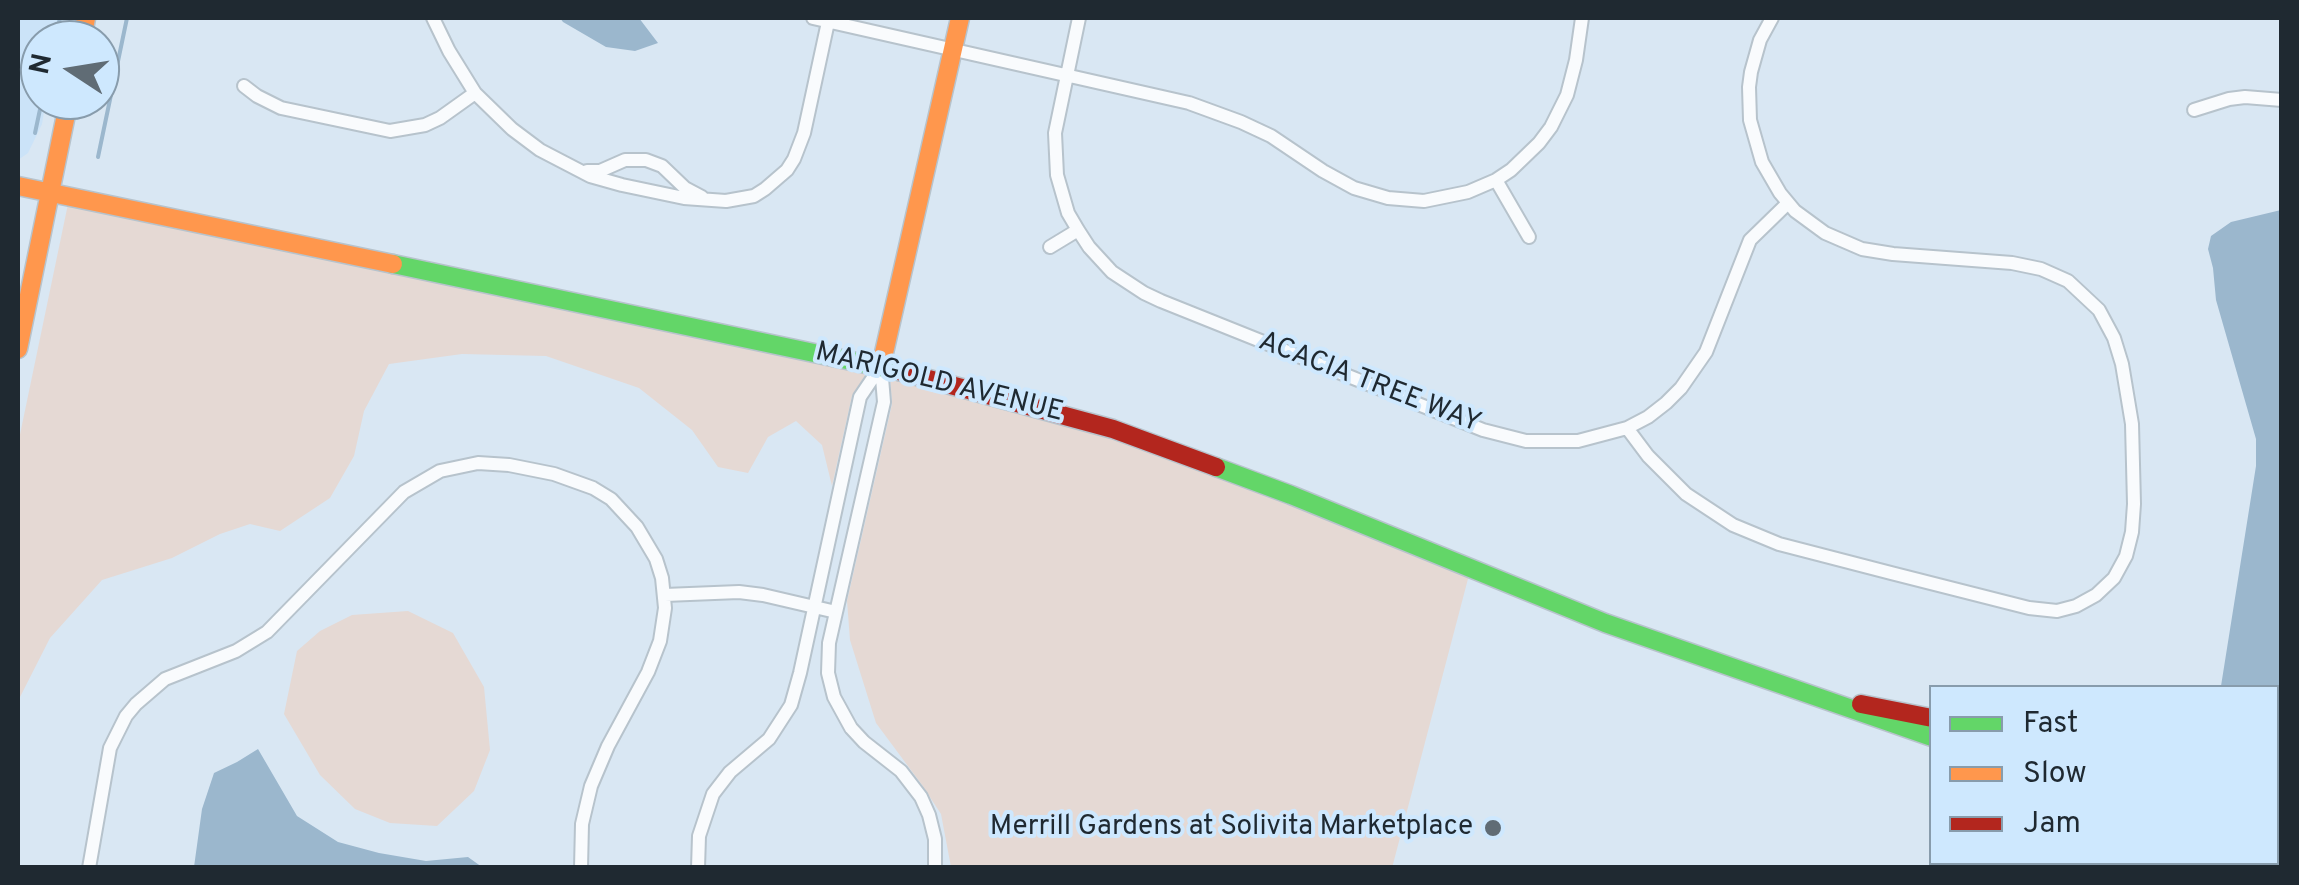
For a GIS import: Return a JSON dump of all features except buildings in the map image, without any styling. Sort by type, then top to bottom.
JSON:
[{"type":"main road","points":[[881,366],[960,18]]},
{"type":"main road","points":[[18,349],[65,120]]},
{"type":"main road","name":"MARIGOLD AVENUE","points":[[18,186],[881,366],[1066,415],[1290,495],[1606,623],[1929,736]]},
{"type":"main road","name":"MARIGOLD AVENUE","points":[[1826,698],[1929,717]]},
{"type":"street","points":[[433,18],[476,93],[525,140],[575,169],[622,185],[712,200],[754,196],[776,182],[794,159],[804,133],[828,22]]},
{"type":"street","points":[[813,18],[1189,104],[1271,136],[1344,183],[1376,196],[1424,200],[1468,192],[1496,180],[1539,143],[1560,111],[1573,76],[1582,18]]},
{"type":"street","name":"ACACIA TREE WAY","points":[[1080,18],[1058,109],[1055,155],[1062,194],[1078,230],[1112,272],[1144,293],[1484,430],[1526,441],[1578,441],[1627,428],[1666,403],[1695,371],[1714,336],[1744,252],[1758,231],[1788,203]]},
{"type":"street","points":[[1627,428],[1648,456],[1686,494],[1733,525],[1778,544],[2048,611],[2088,601],[2106,588],[2121,568],[2130,544],[2134,504],[2132,424],[2122,364],[2099,310],[2068,282],[2041,268],[1862,249],[1825,232],[1788,203],[1757,151],[1749,103],[1755,54],[1772,18]]},
{"type":"street","points":[[244,86],[281,108],[390,131],[425,125],[476,93]]},
{"type":"street","points":[[2194,110],[2229,99],[2282,100]]},
{"type":"street","points":[[575,169],[594,172],[625,160],[646,160],[662,166],[689,191],[712,200]]},
{"type":"street","points":[[1496,180],[1528,237]]},
{"type":"street","points":[[1050,247],[1078,230]]},
{"type":"street","points":[[698,868],[698,836],[713,794],[730,772],[768,740],[791,704],[860,398],[881,366]]},
{"type":"street","points":[[881,366],[884,402],[828,658],[834,697],[844,718],[856,734],[901,771],[921,797],[933,827],[935,868]]},
{"type":"street","points":[[88,868],[110,748],[136,704],[164,680],[236,651],[267,632],[386,508],[422,479],[462,465],[498,464],[554,474],[611,499],[637,527],[656,559],[665,595],[664,622],[655,656],[591,786],[582,824],[582,868]]},
{"type":"street","points":[[665,595],[739,592],[836,612]]},
{"type":"shaded area","points":[[18,18],[65,18],[20,20],[20,120],[43,120],[28,153],[18,160]]},
{"type":"shaded area","points":[[560,18],[639,18],[658,43],[635,51],[606,47]]},
{"type":"shaded area","points":[[68,204],[868,371],[852,396],[832,486],[822,445],[796,421],[768,437],[748,473],[718,467],[692,430],[639,388],[546,356],[462,354],[389,364],[364,411],[354,456],[330,498],[280,531],[250,524],[172,558],[102,580],[50,638],[18,701],[18,444]]},
{"type":"shaded area","points":[[2281,210],[2279,709],[2279,685],[2221,685],[2256,466],[2256,439],[2216,300],[2208,249],[2211,236],[2231,222]]},
{"type":"shaded area","points":[[890,376],[1110,436],[1469,575],[1392,868],[951,867],[941,814],[876,723],[850,640],[847,601],[892,404]]},
{"type":"shaded area","points":[[408,611],[453,633],[484,687],[490,750],[474,791],[437,826],[390,823],[355,809],[320,775],[284,714],[297,651],[320,631],[352,615]]},
{"type":"shaded area","points":[[258,749],[297,816],[338,842],[426,861],[468,857],[482,867],[194,867],[202,809],[214,773]]},
{"type":"waterway","points":[[98,157],[127,18]]},
{"type":"waterway","points":[[35,133],[38,120]]},
{"type":"traffic: fast","points":[[393,264],[899,371]]},
{"type":"traffic: fast","points":[[1216,467],[1605,623],[1929,736]]},
{"type":"traffic: slow","points":[[881,366],[960,18]]},
{"type":"traffic: slow","points":[[18,349],[65,120]]},
{"type":"traffic: slow","points":[[18,186],[393,264]]},
{"type":"traffic: jam","points":[[899,371],[1113,429],[1216,467]]},
{"type":"traffic: jam","points":[[1861,704],[1929,717]]},
{"type":"place","name":"Merrill Gardens at Solivita Marketplace","points":[[1493,828]]}]
